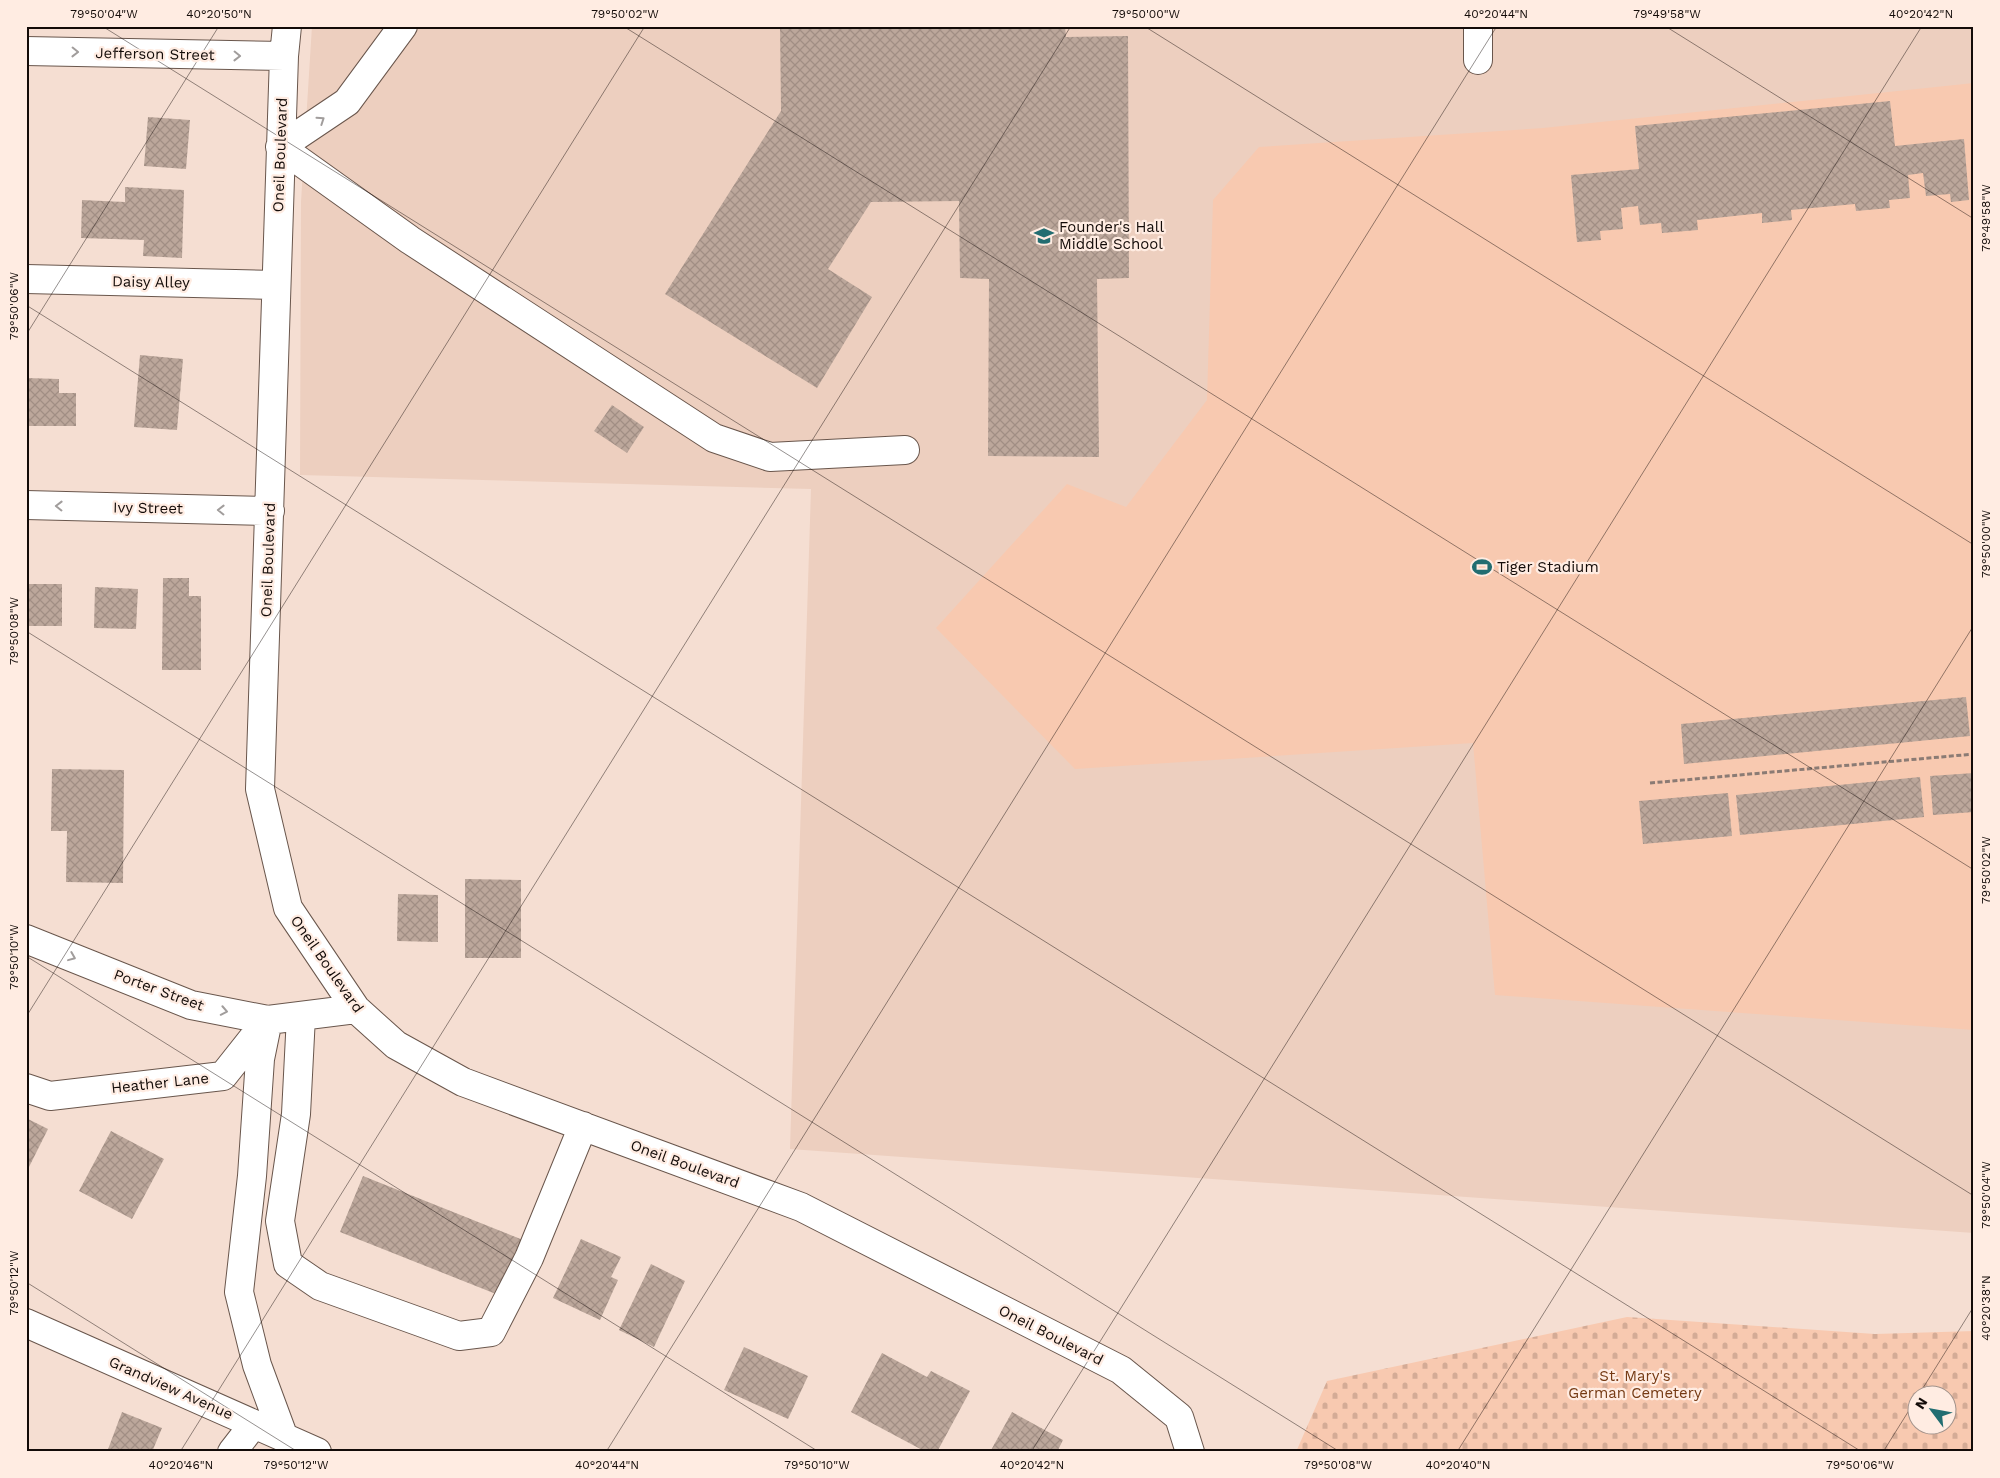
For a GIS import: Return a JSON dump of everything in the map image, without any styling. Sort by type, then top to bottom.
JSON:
[{"type":"street","name":"Oneil Boulevard","points":[[287,26],[280,147],[260,789],[288,908],[356,1009],[396,1044],[463,1082],[802,1207],[1121,1370],[1179,1417],[1190,1452]]},
{"type":"street","points":[[403,26],[347,102],[280,147],[410,240],[714,438],[770,457],[905,450]]},
{"type":"street","points":[[1478,26],[1478,60]]},
{"type":"street","name":"Jefferson Street","points":[[26,52],[284,56]]},
{"type":"street","name":"Daisy Alley","points":[[26,279],[276,285]]},
{"type":"street","name":"Ivy Street","points":[[26,505],[270,511]]},
{"type":"street","name":"Porter Street","points":[[26,939],[191,1005],[268,1020],[356,1009]]},
{"type":"street","points":[[301,1016],[296,1114],[280,1221],[288,1264],[320,1286],[459,1336],[491,1332],[529,1258],[583,1126]]},
{"type":"street","points":[[268,1020],[260,1058],[252,1176],[239,1292],[256,1365],[284,1438]]},
{"type":"street","name":"Heather Lane","points":[[26,1088],[50,1096],[223,1076],[268,1020]]},
{"type":"street","name":"Grandview Avenue","points":[[26,1323],[317,1452]]},
{"type":"street","points":[[232,1452],[253,1424]]},
{"type":"path","points":[[1650,783],[1974,754]]},
{"type":"shaded area","points":[[312,26],[1974,26],[1974,1233],[790,1149],[811,489],[300,475],[301,202]]},
{"type":"green space","name":"Tiger Stadium","points":[[1974,83],[1974,1030],[1495,995],[1473,743],[1075,769],[936,628],[1067,484],[1126,507],[1207,400],[1213,200],[1259,147],[1543,128]]},
{"type":"green space","name":"St. Mary's German Cemetery","points":[[1627,1317],[1875,1334],[1974,1331],[1974,1452],[1296,1452],[1327,1381]]},
{"type":"building","name":"Founder's Hall Middle School","points":[[780,26],[1065,26],[1066,37],[1128,36],[1129,278],[1097,279],[1099,457],[988,456],[989,279],[960,278],[959,201],[871,202],[828,269],[872,297],[817,388],[665,294],[781,111]]},
{"type":"building","points":[[1890,101],[1895,146],[1964,139],[1969,200],[1951,202],[1950,194],[1926,196],[1923,173],[1908,175],[1910,198],[1889,200],[1890,208],[1856,211],[1855,204],[1791,210],[1792,220],[1762,223],[1762,213],[1697,220],[1698,230],[1662,233],[1661,223],[1640,225],[1638,206],[1621,208],[1623,229],[1600,231],[1601,240],[1577,242],[1571,175],[1639,169],[1635,126]]},
{"type":"building","points":[[148,117],[190,120],[186,169],[144,166]]},
{"type":"building","points":[[125,187],[184,190],[182,258],[143,256],[144,240],[81,238],[82,200],[125,202]]},
{"type":"building","points":[[140,355],[183,359],[177,430],[134,427]]},
{"type":"building","points":[[26,378],[59,379],[59,393],[76,393],[76,426],[26,426]]},
{"type":"building","points":[[612,405],[644,427],[627,453],[594,431]]},
{"type":"building","points":[[163,578],[189,578],[189,596],[201,596],[201,670],[162,670]]},
{"type":"building","points":[[26,584],[62,584],[62,626],[26,626]]},
{"type":"building","points":[[95,587],[138,589],[136,629],[94,628]]},
{"type":"building","points":[[1966,697],[1970,736],[1684,764],[1681,724]]},
{"type":"building","points":[[52,769],[124,770],[123,883],[66,882],[67,831],[51,831]]},
{"type":"building","points":[[1974,773],[1974,812],[1933,815],[1930,776]]},
{"type":"building","points":[[1920,777],[1924,817],[1740,835],[1736,795]]},
{"type":"building","points":[[1728,793],[1732,836],[1643,844],[1639,801]]},
{"type":"building","points":[[465,879],[521,880],[521,958],[465,958]]},
{"type":"building","points":[[398,894],[438,895],[438,942],[397,941]]},
{"type":"building","points":[[26,1118],[48,1129],[28,1169],[26,1168]]},
{"type":"building","points":[[111,1131],[164,1159],[132,1219],[79,1191]]},
{"type":"building","points":[[363,1176],[523,1240],[501,1296],[340,1232]]},
{"type":"building","points":[[581,1239],[621,1257],[611,1277],[618,1280],[600,1320],[553,1298]]},
{"type":"building","points":[[651,1264],[685,1281],[654,1347],[619,1330]]},
{"type":"building","points":[[744,1347],[808,1376],[788,1419],[724,1390]]},
{"type":"building","points":[[882,1353],[927,1377],[931,1371],[970,1391],[937,1452],[926,1452],[851,1412]]},
{"type":"building","points":[[122,1412],[162,1428],[152,1452],[107,1452]]},
{"type":"building","points":[[1012,1412],[1063,1440],[1057,1452],[990,1452]]},
{"type":"place","name":"Founder's Hall Middle School","points":[[1044,236]]},
{"type":"place","name":"Tiger Stadium","points":[[1482,567]]}]
